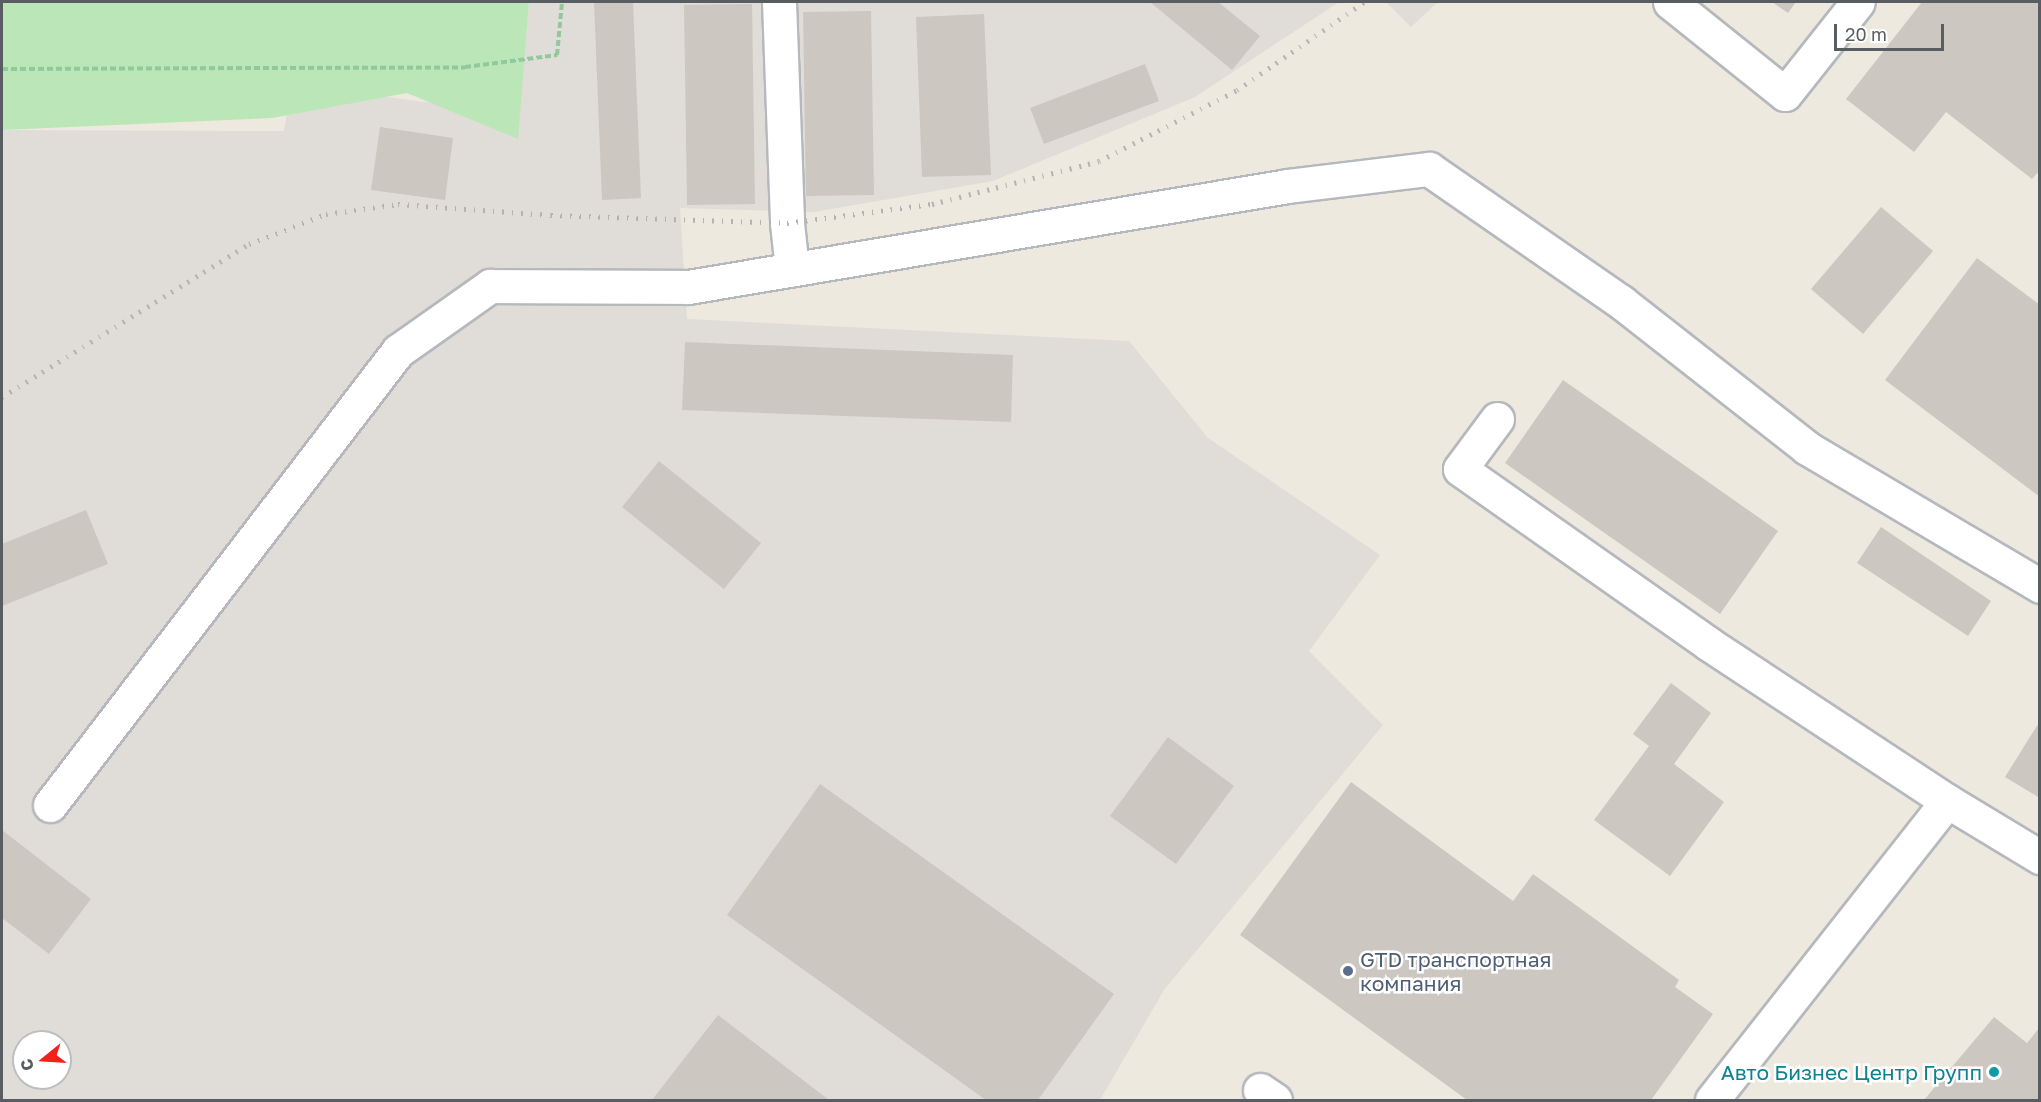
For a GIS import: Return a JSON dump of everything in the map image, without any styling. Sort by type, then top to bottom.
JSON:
[{"type":"lane","points":[[779,2],[787,223],[792,269]]},
{"type":"lane","points":[[1670,2],[1785,94],[1858,2]]},
{"type":"lane","points":[[50,805],[398,351],[490,285],[688,287],[1288,186],[1429,169],[1621,302],[1807,448],[2040,586]]},
{"type":"lane","points":[[1497,419],[1460,469],[1709,644],[1947,801],[2040,857]]},
{"type":"lane","points":[[1712,1101],[1947,801]]},
{"type":"path","points":[[2,69],[465,67],[557,55],[562,2]]},
{"type":"shaded area","points":[[529,2],[1339,2],[1195,97],[993,181],[814,212],[680,208],[687,319],[1129,341],[1208,438],[1380,555],[1309,651],[1383,725],[1164,990],[1100,1100],[2,1100],[2,130],[284,131],[292,84],[519,115]]},
{"type":"shaded area","points":[[1386,2],[1438,2],[1411,27]]},
{"type":"green space","points":[[2,2],[529,2],[518,139],[407,93],[272,118],[2,130]]},
{"type":"building","points":[[594,2],[633,2],[641,198],[602,200]]},
{"type":"building","points":[[1150,2],[1218,2],[1260,36],[1232,70]]},
{"type":"building","points":[[1772,2],[1796,2],[1788,13]]},
{"type":"building","points":[[1922,2],[2040,2],[2040,170],[2032,179],[1946,112],[1914,152],[1846,99]]},
{"type":"building","points":[[752,4],[755,204],[687,205],[684,5]]},
{"type":"building","points":[[871,11],[874,195],[806,196],[803,12]]},
{"type":"building","points":[[984,14],[991,175],[922,177],[916,17]]},
{"type":"building","points":[[1145,64],[1159,101],[1044,144],[1030,108]]},
{"type":"building","points":[[380,127],[453,138],[445,200],[371,190]]},
{"type":"building","points":[[1881,207],[1933,251],[1863,334],[1811,289]]},
{"type":"building","points":[[1977,258],[2040,305],[2040,497],[1885,380]]},
{"type":"building","points":[[685,342],[1013,355],[1011,422],[682,410]]},
{"type":"building","points":[[1563,380],[1778,531],[1720,614],[1505,463]]},
{"type":"building","points":[[659,461],[761,543],[724,589],[622,507]]},
{"type":"building","points":[[86,510],[108,564],[2,606],[2,544]]},
{"type":"building","points":[[1881,527],[1991,601],[1968,636],[1857,563]]},
{"type":"building","points":[[1671,683],[1711,713],[1674,764],[1724,802],[1670,876],[1594,820],[1649,746],[1633,734]]},
{"type":"building","points":[[2040,721],[2040,798],[2005,777]]},
{"type":"building","points":[[1168,737],[1234,786],[1176,864],[1110,816]]},
{"type":"building","points":[[1351,782],[1513,901],[1533,874],[1679,980],[1675,987],[1713,1014],[1651,1100],[1467,1100],[1240,935]]},
{"type":"building","points":[[820,784],[1114,994],[1038,1100],[986,1100],[727,915]]},
{"type":"building","points":[[2,830],[91,899],[49,954],[2,918]]},
{"type":"building","points":[[718,1015],[829,1100],[652,1100]]},
{"type":"building","name":"Авто Бизнес Центр Групп","points":[[1994,1017],[2027,1043],[2040,1027],[2040,1100],[1924,1100]]},
{"type":"railway","points":[[2,397],[249,244],[326,214],[398,204],[551,215],[787,223],[932,204],[1099,161],[1237,90],[1364,2]]},
{"type":"place","name":"GTD транспортная компания","points":[[1348,971]]},
{"type":"place","name":"Авто Бизнес Центр Групп","points":[[1994,1072]]}]
